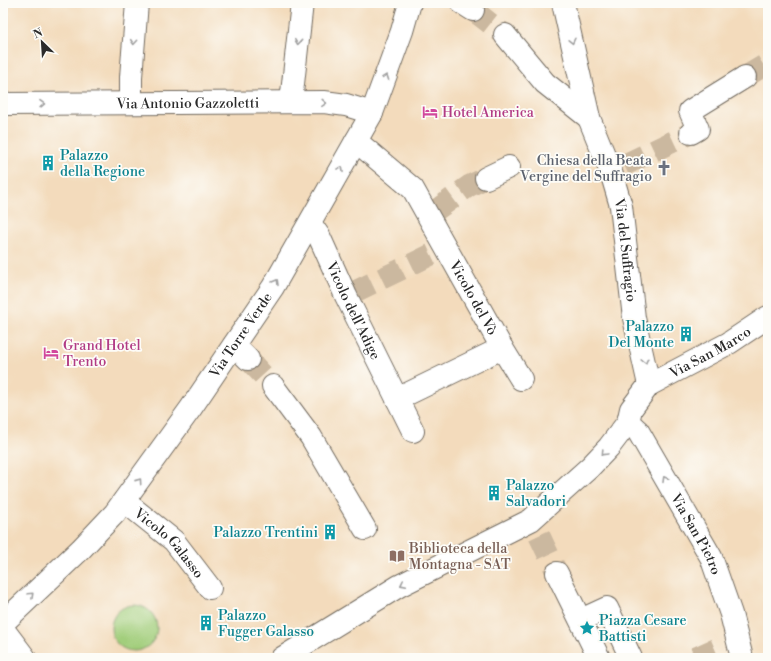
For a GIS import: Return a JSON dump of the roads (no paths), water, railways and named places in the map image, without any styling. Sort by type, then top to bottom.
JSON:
[{"type":"street","points":[[131,102],[131,77],[137,3]]},
{"type":"street","points":[[291,102],[302,3]]},
{"type":"street","name":"Via Torre Verde","points":[[3,623],[81,549],[124,501],[241,352],[273,287],[372,113],[402,31],[410,3]]},
{"type":"street","name":"Via del Suffragio","points":[[563,3],[589,118],[618,168],[620,206],[634,318],[650,385]]},
{"type":"street","points":[[505,35],[545,83],[589,118]]},
{"type":"street","points":[[691,133],[698,129],[690,110],[745,77]]},
{"type":"street","name":"Via Antonio Gazzoletti","points":[[3,104],[131,102],[324,102],[346,105],[372,113]]},
{"type":"street","name":"Vicolo del Vò","points":[[356,141],[413,189],[431,213],[443,249],[521,379]]},
{"type":"street","points":[[486,178],[509,167]]},
{"type":"street","name":"Vicolo dell'Adige","points":[[310,223],[319,236],[349,294],[413,431]]},
{"type":"street","name":"Via San Marco","points":[[650,385],[729,343],[768,317]]},
{"type":"street","name":"Vicolo del Vò","points":[[397,399],[502,348]]},
{"type":"street","points":[[284,657],[399,586],[535,528],[609,447],[628,422],[631,409],[650,385]]},
{"type":"street","points":[[273,386],[312,437],[365,530]]},
{"type":"street","name":"Via San Pietro","points":[[628,422],[638,431],[711,557],[729,607],[733,648]]},
{"type":"street","name":"Vicolo Galasso","points":[[124,501],[174,541],[210,588]]},
{"type":"street","points":[[557,573],[599,658]]},
{"type":"street","points":[[581,620],[607,608],[632,658]]},
{"type":"street","points":[[3,629],[24,658]]},
{"type":"tunnel","points":[[473,10],[505,35]]},
{"type":"tunnel","points":[[745,77],[768,63]]},
{"type":"tunnel","points":[[624,165],[691,133]]},
{"type":"tunnel","points":[[435,211],[469,186],[486,178]]},
{"type":"tunnel","points":[[352,293],[441,250]]},
{"type":"tunnel","points":[[248,359],[273,386]]},
{"type":"tunnel","points":[[539,535],[557,573]]},
{"type":"tunnel","points":[[695,658],[720,647]]},
{"type":"place","name":"Hotel America","points":[[430,112]]},
{"type":"place","name":"Palazzo della Regione","points":[[48,163]]},
{"type":"place","name":"Chiesa della Beata Vergine del Suffragio","points":[[664,168]]},
{"type":"place","name":"Palazzo Del Monte","points":[[686,334]]},
{"type":"place","name":"Grand Hotel Trento","points":[[51,353]]},
{"type":"place","name":"Palazzo Salvadori","points":[[494,493]]},
{"type":"place","name":"Palazzo Trentini","points":[[330,532]]},
{"type":"place","name":"Biblioteca della Montagna - SAT","points":[[397,556]]},
{"type":"place","name":"Palazzo Fugger Galasso","points":[[206,623]]},
{"type":"place","name":"Piazza Cesare Battisti","points":[[587,628]]}]
